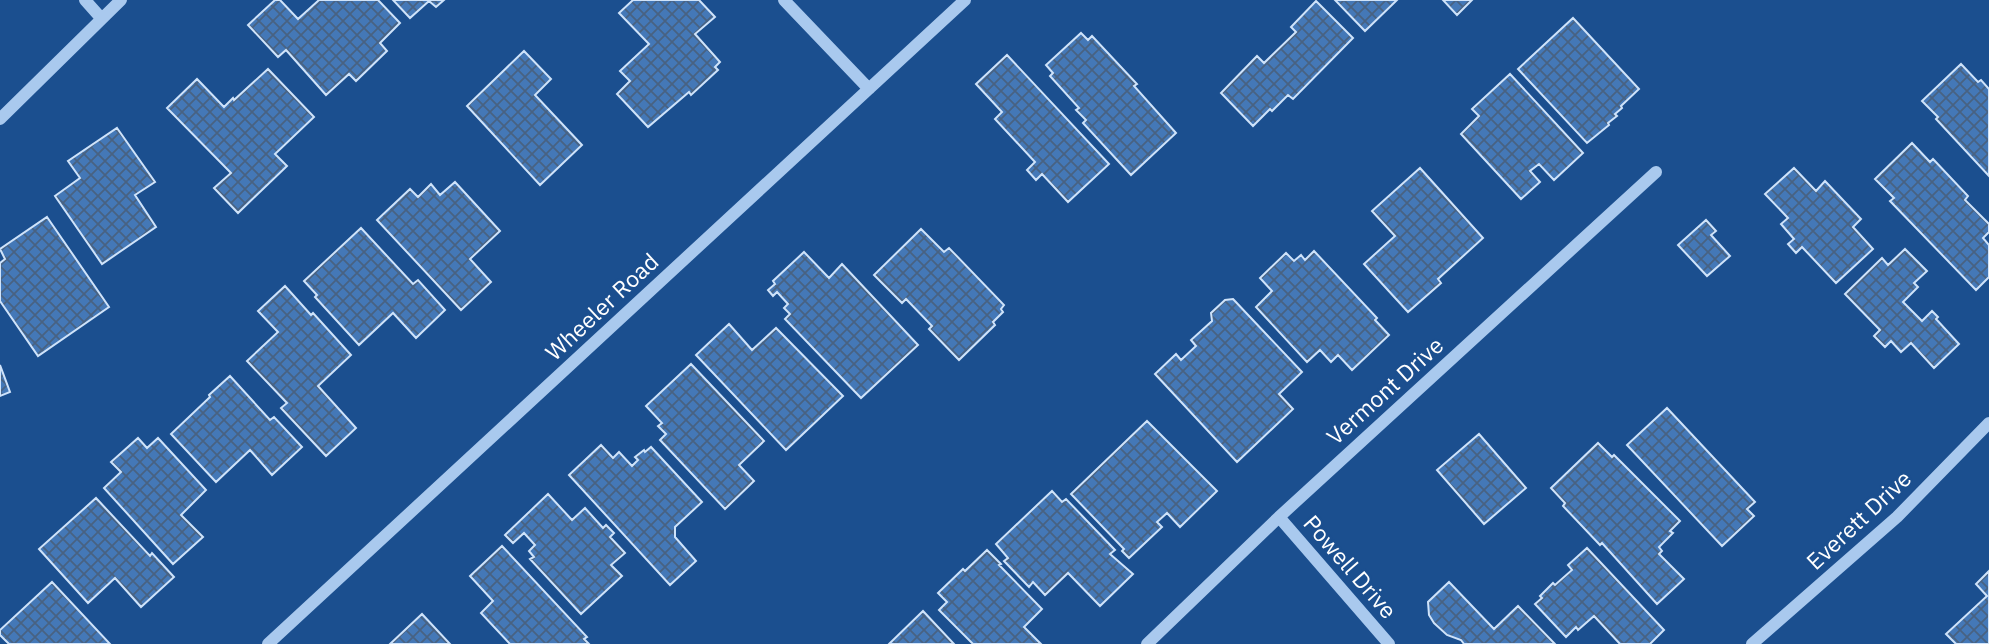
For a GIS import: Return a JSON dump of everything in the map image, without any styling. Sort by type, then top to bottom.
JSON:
[{"type":"street","points":[[85,0],[101,18]]},
{"type":"street","points":[[0,119],[121,0]]},
{"type":"street","points":[[784,0],[869,89]]},
{"type":"street","name":"Wheeler Road","points":[[268,644],[965,0]]},
{"type":"street","name":"Vermont Drive","points":[[1147,644],[1279,517],[1656,172]]},
{"type":"street","name":"Everett Drive","points":[[1752,644],[1897,517],[1989,423]]},
{"type":"street","name":"Powell Drive","points":[[1279,517],[1389,644]]},
{"type":"building","points":[[275,0],[280,0],[298,19],[319,0],[378,0],[400,23],[380,43],[387,51],[356,81],[349,74],[326,95],[286,50],[278,57],[248,25]]},
{"type":"building","points":[[393,0],[444,0],[436,7],[429,1],[410,18]]},
{"type":"building","points":[[633,0],[699,0],[715,17],[695,34],[720,62],[715,67],[718,70],[691,95],[689,92],[648,127],[617,94],[630,81],[620,71],[649,44],[619,13]]},
{"type":"building","points":[[1335,0],[1397,0],[1365,31]]},
{"type":"building","points":[[1443,0],[1472,0],[1457,15]]},
{"type":"building","points":[[1316,1],[1353,38],[1293,99],[1288,95],[1253,126],[1221,93],[1257,56],[1264,63],[1296,32],[1291,27]]},
{"type":"building","points":[[1573,18],[1639,89],[1621,106],[1609,125],[1587,143],[1518,69]]},
{"type":"building","points":[[1081,33],[1088,40],[1092,36],[1137,84],[1134,86],[1176,133],[1131,175],[1083,123],[1086,120],[1076,110],[1079,108],[1050,76],[1053,73],[1046,65]]},
{"type":"building","points":[[524,51],[551,79],[535,95],[582,145],[540,185],[467,106]]},
{"type":"building","points":[[1007,55],[1109,164],[1068,202],[1042,174],[1036,180],[1027,170],[1035,162],[995,119],[1002,112],[976,84]]},
{"type":"building","points":[[1961,64],[1978,82],[1981,80],[1989,89],[1989,176],[1922,101]]},
{"type":"building","points":[[268,69],[314,117],[275,154],[287,166],[238,213],[214,188],[231,173],[167,108],[197,79],[224,107]]},
{"type":"building","points":[[1510,74],[1583,153],[1554,180],[1539,164],[1530,171],[1540,182],[1521,199],[1461,134],[1479,116],[1472,109]]},
{"type":"building","points":[[117,128],[155,182],[135,195],[156,227],[102,264],[55,196],[80,178],[68,161]]},
{"type":"building","points":[[1912,143],[1930,162],[1933,159],[1968,196],[1965,200],[1989,224],[1989,232],[1983,238],[1989,245],[1989,277],[1976,290],[1890,201],[1894,198],[1875,179]]},
{"type":"building","points":[[1420,168],[1483,238],[1438,279],[1441,283],[1408,312],[1364,264],[1395,236],[1372,211]]},
{"type":"building","points":[[1794,168],[1816,191],[1825,181],[1861,219],[1853,227],[1873,249],[1836,283],[1802,247],[1796,253],[1788,244],[1794,239],[1781,224],[1788,218],[1765,194]]},
{"type":"building","points":[[455,182],[500,231],[470,259],[491,282],[461,310],[377,220],[410,189],[418,197],[431,184],[440,195]]},
{"type":"building","points":[[47,217],[109,307],[38,356],[0,301],[0,263],[5,259],[0,249]]},
{"type":"building","points":[[1706,220],[1716,231],[1711,235],[1730,256],[1707,276],[1678,245]]},
{"type":"building","points":[[361,228],[413,284],[418,280],[445,310],[416,338],[393,313],[359,345],[304,281]]},
{"type":"building","points":[[921,229],[944,252],[949,248],[1004,305],[1001,309],[1003,312],[993,322],[995,325],[959,360],[929,329],[932,326],[906,299],[902,303],[874,275]]},
{"type":"building","points":[[1905,249],[1927,271],[1914,283],[1918,287],[1903,302],[1922,321],[1932,311],[1959,344],[1934,368],[1911,343],[1901,352],[1891,341],[1885,347],[1874,336],[1880,330],[1845,294],[1882,258],[1888,265]]},
{"type":"building","points":[[1314,251],[1377,318],[1375,320],[1389,335],[1352,370],[1338,355],[1331,362],[1320,350],[1307,362],[1256,307],[1272,291],[1260,278],[1286,253],[1294,261],[1301,255],[1305,260]]},
{"type":"building","points":[[804,252],[829,278],[842,264],[918,345],[861,398],[785,319],[790,314],[784,308],[788,304],[777,292],[773,296],[768,290],[775,284],[773,281]]},
{"type":"building","points":[[285,286],[351,355],[318,386],[356,428],[326,456],[281,408],[287,403],[247,361],[278,332],[258,311]]},
{"type":"building","points":[[1233,299],[1302,372],[1279,394],[1293,409],[1237,462],[1155,374],[1176,354],[1181,360],[1196,346],[1191,340],[1212,321],[1211,313],[1225,300]]},
{"type":"building","points":[[729,324],[752,350],[776,328],[843,396],[786,450],[696,355]]},
{"type":"building","points":[[691,364],[764,441],[739,465],[754,481],[725,509],[660,440],[666,434],[658,426],[662,423],[646,406]]},
{"type":"building","points":[[0,365],[10,392],[0,396]]},
{"type":"building","points":[[230,376],[270,420],[274,417],[302,447],[272,475],[250,450],[216,482],[171,434]]},
{"type":"building","points":[[1667,408],[1755,502],[1747,509],[1754,516],[1722,546],[1627,445]]},
{"type":"building","points":[[1147,421],[1217,491],[1180,527],[1167,513],[1157,522],[1162,527],[1129,558],[1122,551],[1124,549],[1071,494]]},
{"type":"building","points":[[1479,434],[1526,488],[1484,524],[1437,470]]},
{"type":"building","points":[[138,438],[147,448],[158,438],[206,490],[181,515],[203,537],[173,564],[104,488],[121,472],[111,462]]},
{"type":"building","points":[[1598,443],[1612,457],[1614,455],[1680,521],[1659,547],[1662,551],[1659,554],[1684,579],[1657,604],[1602,543],[1600,545],[1563,506],[1565,503],[1551,488]]},
{"type":"building","points":[[601,445],[613,458],[619,452],[632,466],[638,460],[635,457],[651,447],[702,502],[675,527],[675,537],[696,561],[670,585],[569,475]]},
{"type":"building","points":[[1052,491],[1062,502],[1066,499],[1115,550],[1110,554],[1133,574],[1100,606],[1068,573],[1045,595],[1033,582],[1029,587],[1004,561],[1008,558],[996,544]]},
{"type":"building","points":[[548,494],[572,520],[585,508],[603,528],[606,525],[614,533],[610,537],[625,553],[611,565],[622,576],[581,614],[530,559],[534,557],[529,551],[535,545],[524,533],[513,543],[505,535]]},
{"type":"building","points":[[96,498],[150,556],[152,553],[174,577],[141,607],[115,578],[88,603],[39,549]]},
{"type":"building","points":[[502,546],[587,637],[584,639],[589,644],[510,644],[481,613],[493,601],[470,576]]},
{"type":"building","points":[[1587,548],[1664,630],[1650,644],[1620,644],[1594,616],[1566,637],[1535,604],[1553,583],[1555,585],[1572,570],[1568,565]]},
{"type":"building","points":[[987,550],[1042,609],[1024,627],[1041,644],[973,644],[939,610],[947,602],[938,593]]},
{"type":"building","points":[[1989,571],[1989,644],[1956,644],[1946,634],[1987,596],[1976,584]]},
{"type":"building","points":[[52,582],[110,644],[9,644],[0,635],[0,630]]},
{"type":"building","points":[[1449,582],[1494,629],[1518,606],[1555,644],[1464,644],[1461,640],[1447,635],[1429,615],[1428,602]]},
{"type":"building","points":[[923,611],[954,644],[889,644]]},
{"type":"building","points":[[422,614],[450,644],[390,644]]}]
